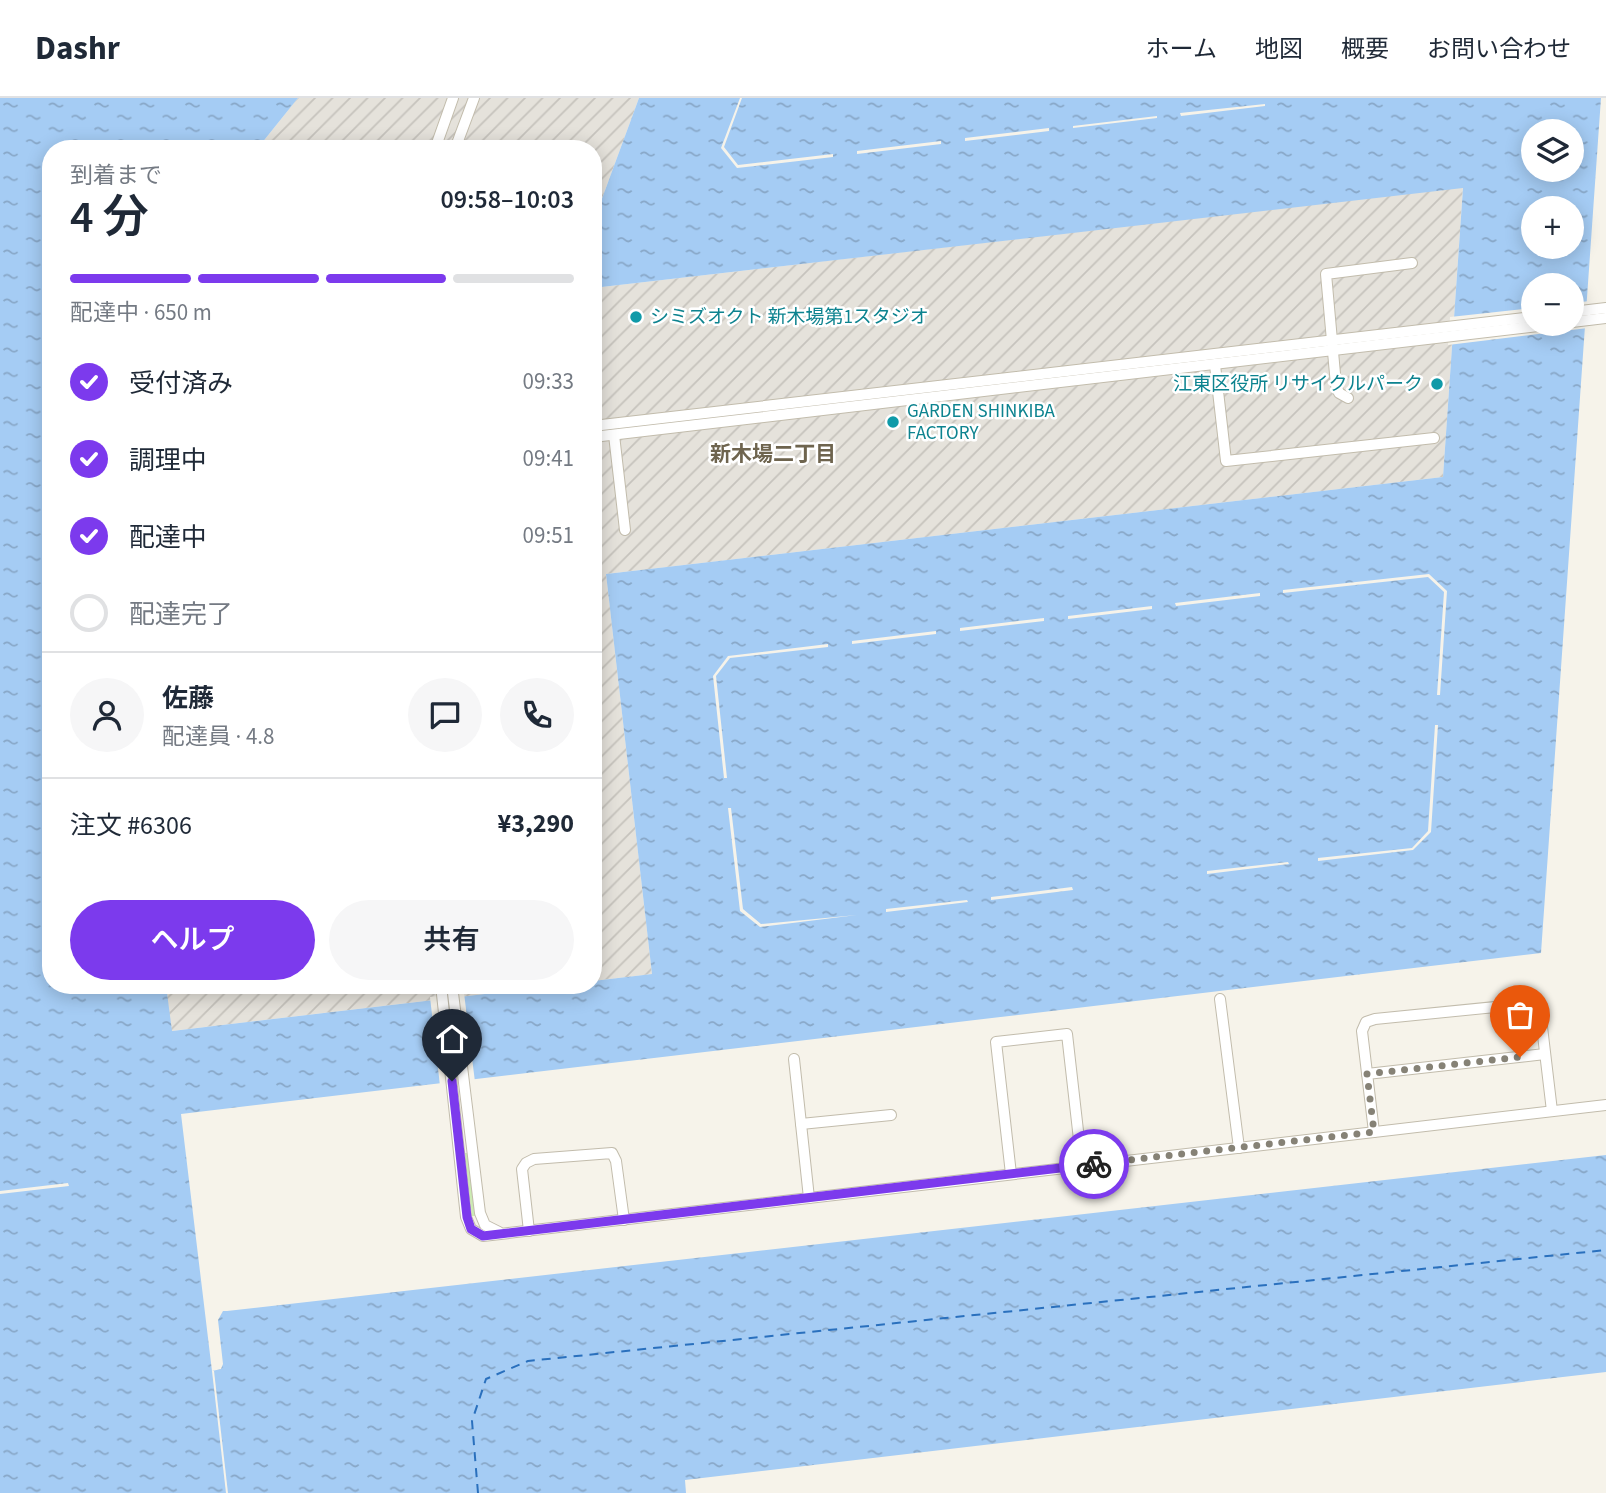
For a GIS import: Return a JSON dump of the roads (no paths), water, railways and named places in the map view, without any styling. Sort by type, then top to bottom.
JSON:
[{"type":"street","points":[[438,140],[453,98]]},
{"type":"street","points":[[458,140],[474,98]]},
{"type":"street","points":[[1348,398],[1339,393],[1336,385],[1326,274],[1412,262]]},
{"type":"street","points":[[1584,311],[1606,308]]},
{"type":"street","points":[[1584,321],[1606,318]]},
{"type":"street","points":[[602,437],[1332,351],[1521,319]]},
{"type":"street","points":[[602,425],[1333,339],[1521,327]]},
{"type":"street","points":[[1214,365],[1226,461],[1434,438]]},
{"type":"street","points":[[1038,374],[1040,386]]},
{"type":"street","points":[[728,410],[729,422]]},
{"type":"street","points":[[614,435],[625,530]]},
{"type":"street","points":[[442,994],[465,1152]]},
{"type":"street","points":[[453,994],[465,1152],[467,1217],[471,1229],[483,1236],[1606,1105]]},
{"type":"street","points":[[1220,999],[1239,1147]]},
{"type":"street","points":[[1374,1132],[1362,1031],[1370,1021],[1529,1002],[1535,1003],[1540,1010],[1552,1111]]},
{"type":"street","points":[[1011,1174],[996,1042],[1067,1034],[1082,1166]]},
{"type":"street","points":[[1367,1074],[1545,1054]]},
{"type":"street","points":[[794,1059],[809,1198]]},
{"type":"street","points":[[801,1124],[891,1115]]},
{"type":"street","points":[[528,1231],[522,1169],[529,1160],[545,1158],[612,1153],[616,1161],[624,1220]]},
{"type":"water","points":[[0,98],[298,98],[264,140],[42,140],[42,994],[167,994],[172,1031],[484,994],[602,994],[602,980],[652,974],[606,574],[1443,477],[1463,188],[602,287],[602,199],[639,98],[1601,98],[1541,953],[181,1114],[212,1371],[221,1369],[223,1364],[218,1320],[223,1311],[1606,1155],[1606,1372],[685,1480],[686,1493],[0,1493]]},
{"type":"place","name":"シミズオクト 新木場第1スタジオ","points":[[636,317]]},
{"type":"place","name":"江東区役所 リサイクルパーク","points":[[1437,384]]},
{"type":"place","name":"GARDEN SHINKIBA FACTORY","points":[[893,422]]},
{"type":"district","name":"新木場二丁目","points":[[773,454]]}]
